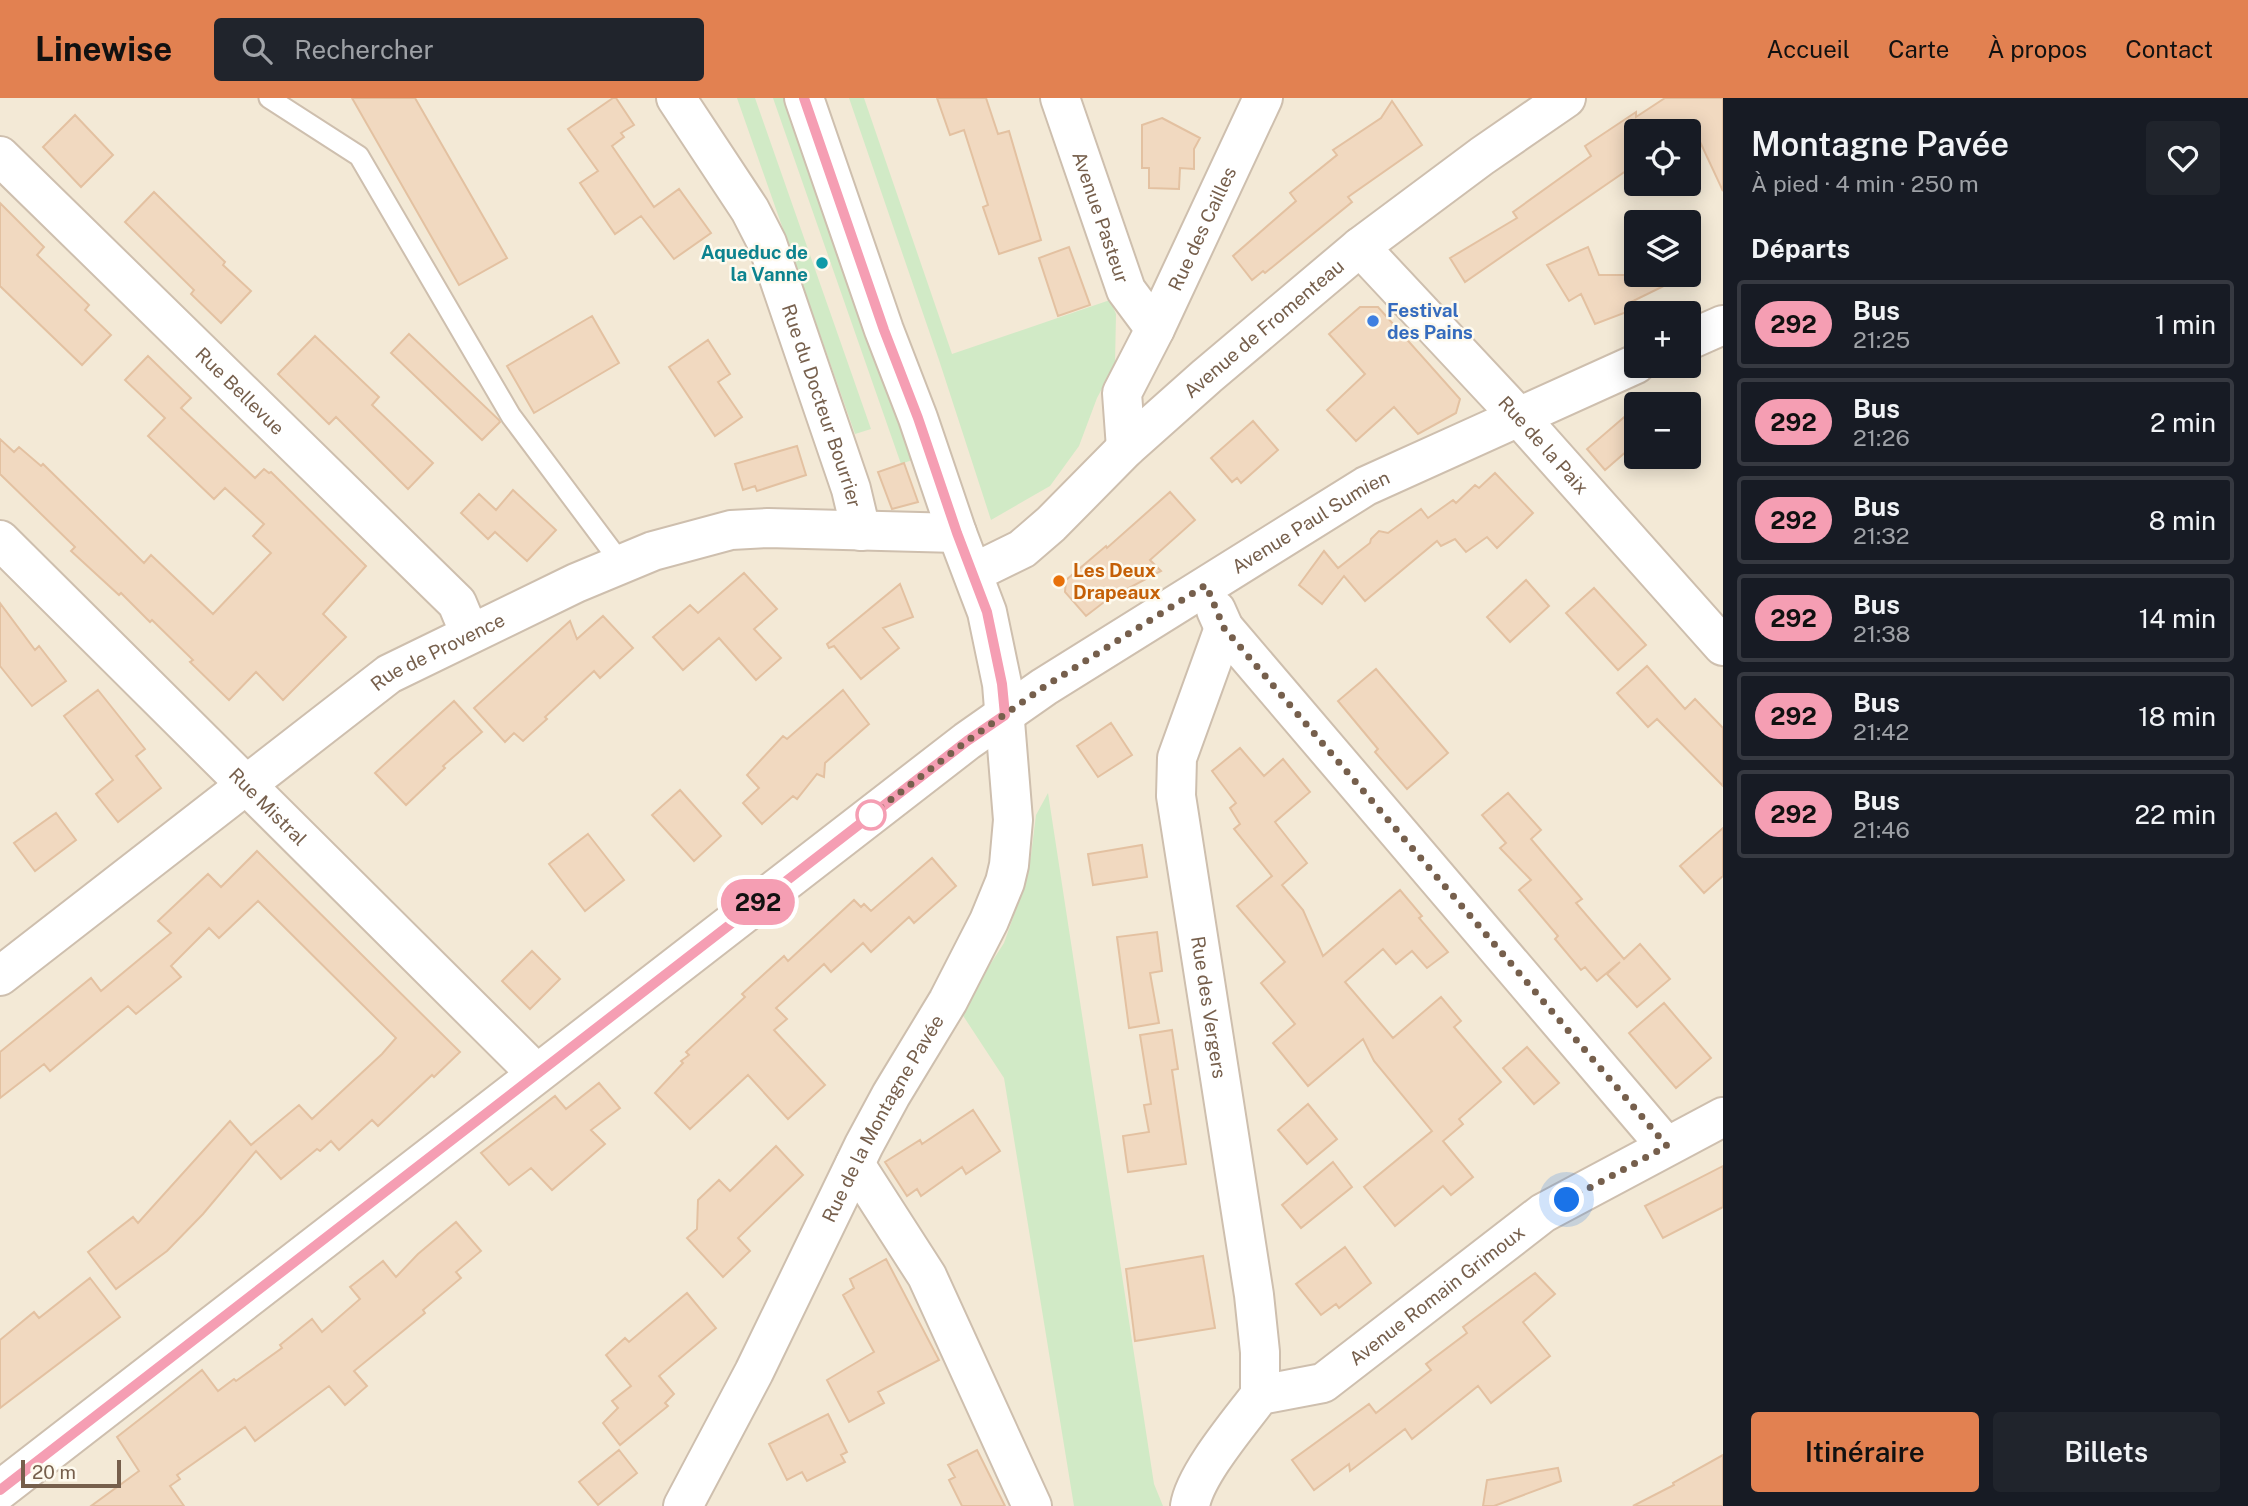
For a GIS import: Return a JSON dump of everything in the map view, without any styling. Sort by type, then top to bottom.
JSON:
[{"type":"street","name":"Rue du Docteur Bourrier","points":[[676,98],[750,210],[767,243],[851,489],[861,531]]},
{"type":"street","name":"Rue de la Montagne Pavée","points":[[682,1506],[754,1372],[891,1095],[948,1001],[989,921],[1005,883],[1013,820],[1002,684],[987,612],[804,98]]},
{"type":"street","name":"Avenue Pasteur","points":[[1060,98],[1126,290],[1148,344]]},
{"type":"street","name":"Rue des Cailles","points":[[1126,448],[1122,393],[1148,344],[1263,98]]},
{"type":"street","name":"Avenue de Fromenteau","points":[[973,573],[1022,549],[1184,396],[1360,247],[1482,156],[1566,98]]},
{"type":"street","name":"Rue Bellevue","points":[[0,156],[457,603],[470,634]]},
{"type":"street","name":"Rue de la Paix","points":[[1360,247],[1519,417],[1723,646]]},
{"type":"street","points":[[1701,335],[1723,325]]},
{"type":"street","points":[[1148,344],[1184,396]]},
{"type":"street","name":"Avenue Paul Sumien","points":[[0,1490],[956,749],[1044,687],[1366,486],[1624,369]]},
{"type":"street","name":"Rue de Provence","points":[[0,976],[388,674],[621,563],[731,530],[768,528],[957,533]]},
{"type":"street","name":"Rue Mistral","points":[[0,540],[536,1073]]},
{"type":"street","points":[[1206,585],[1224,628],[1667,1146]]},
{"type":"street","name":"Rue des Vergers","points":[[1224,628],[1177,758],[1176,796],[1254,1295],[1261,1352],[1260,1395]]},
{"type":"street","name":"Avenue Romain Grimoux","points":[[1260,1395],[1322,1382],[1543,1213],[1723,1117]]},
{"type":"street","points":[[855,1164],[927,1276],[1032,1506]]},
{"type":"street","points":[[1190,1506],[1192,1495],[1205,1471],[1260,1395]]},
{"type":"lane","points":[[269,98],[359,156],[511,416],[621,563]]},
{"type":"shaded area","points":[[0,98],[1723,98],[1723,1506],[0,1506]]},
{"type":"green space","points":[[737,98],[755,98],[871,429],[855,434]]},
{"type":"green space","points":[[773,98],[790,98],[915,459],[901,464]]},
{"type":"green space","points":[[849,98],[864,98],[952,354],[1110,300],[1116,314],[1115,364],[1097,398],[1079,446],[1050,486],[991,520],[939,360]]},
{"type":"green space","points":[[1048,793],[1154,1484],[1163,1506],[1074,1506],[1004,1078],[960,1011],[1004,943],[1021,895],[1031,855],[1036,815]]},
{"type":"building","points":[[352,98],[415,98],[507,258],[459,285]]},
{"type":"building","points":[[616,98],[634,125],[621,133],[624,137],[612,146],[654,207],[679,189],[711,233],[674,259],[641,216],[615,234],[580,183],[598,171],[568,129]]},
{"type":"building","points":[[937,98],[986,98],[998,134],[1009,131],[1041,240],[999,254],[983,207],[988,205],[964,130],[950,135]]},
{"type":"building","points":[[1665,98],[1723,98],[1723,191],[1701,144],[1701,119],[1626,119],[1636,112],[1636,117]]},
{"type":"building","points":[[1392,101],[1422,145],[1348,197],[1352,202],[1265,273],[1263,271],[1252,280],[1233,256],[1296,201],[1290,193],[1337,155],[1333,150],[1381,118]]},
{"type":"building","points":[[75,115],[113,155],[81,187],[43,147]]},
{"type":"building","points":[[1162,118],[1200,138],[1194,149],[1194,169],[1180,168],[1179,189],[1149,188],[1149,168],[1142,168],[1142,125]]},
{"type":"building","points":[[1624,120],[1624,172],[1465,282],[1450,258],[1517,218],[1513,212],[1591,156],[1585,146]]},
{"type":"building","points":[[154,192],[251,291],[221,323],[191,294],[194,290],[125,222]]},
{"type":"building","points":[[0,203],[44,247],[37,255],[89,305],[85,310],[111,335],[82,365],[0,286]]},
{"type":"building","points":[[1069,247],[1090,305],[1058,316],[1039,258]]},
{"type":"building","points":[[1588,247],[1599,275],[1624,275],[1624,287],[1662,287],[1633,301],[1624,301],[1624,313],[1595,324],[1581,294],[1569,301],[1547,265]]},
{"type":"building","points":[[1360,307],[1378,307],[1460,399],[1456,413],[1418,434],[1394,407],[1356,441],[1327,410],[1365,374],[1329,334]]},
{"type":"building","points":[[592,316],[619,363],[534,413],[507,366]]},
{"type":"building","points":[[409,334],[499,420],[482,440],[391,353]]},
{"type":"building","points":[[315,336],[379,397],[372,405],[433,463],[408,489],[336,417],[329,424],[278,374]]},
{"type":"building","points":[[708,340],[730,374],[718,382],[742,417],[715,436],[669,367]]},
{"type":"building","points":[[148,356],[191,398],[181,408],[255,478],[264,469],[271,472],[366,566],[323,614],[346,637],[283,700],[256,672],[229,700],[152,620],[150,622],[121,593],[119,595],[71,551],[75,547],[0,474],[0,439],[14,452],[19,447],[41,466],[43,464],[144,563],[151,555],[213,614],[271,553],[253,536],[264,524],[225,488],[214,499],[148,436],[165,418],[125,380]]},
{"type":"building","points":[[1624,417],[1624,453],[1605,470],[1587,449]]},
{"type":"building","points":[[1253,421],[1278,450],[1241,483],[1237,478],[1232,482],[1211,458]]},
{"type":"building","points":[[797,446],[806,475],[757,491],[755,486],[743,490],[735,464]]},
{"type":"building","points":[[904,463],[918,502],[892,509],[878,472]]},
{"type":"building","points":[[1495,473],[1533,513],[1497,548],[1487,537],[1466,552],[1455,539],[1441,546],[1437,541],[1365,601],[1344,576],[1322,604],[1299,585],[1324,551],[1338,568],[1370,543],[1379,531],[1388,533],[1421,509],[1428,518],[1453,500],[1456,503],[1475,485],[1479,488]]},
{"type":"building","points":[[513,490],[556,530],[527,561],[495,532],[488,539],[461,513],[479,494],[496,510]]},
{"type":"building","points":[[1170,492],[1195,520],[1150,560],[1161,571],[1108,599],[1086,616],[1065,592],[1066,580]]},
{"type":"building","points":[[744,573],[777,609],[754,629],[781,658],[756,680],[719,638],[683,670],[653,637],[690,605],[698,613]]},
{"type":"building","points":[[1526,580],[1549,606],[1510,642],[1487,617]]},
{"type":"building","points":[[900,584],[913,617],[883,628],[899,648],[861,679],[834,646],[829,648],[827,644]]},
{"type":"building","points":[[1594,588],[1646,645],[1618,670],[1566,613]]},
{"type":"building","points":[[0,603],[35,650],[39,646],[66,681],[32,706],[0,666]]},
{"type":"building","points":[[603,616],[633,648],[600,678],[594,671],[523,741],[514,733],[505,742],[474,708],[570,621],[577,639]]},
{"type":"building","points":[[1647,666],[1685,709],[1695,699],[1723,728],[1723,786],[1657,719],[1648,727],[1617,693]]},
{"type":"building","points":[[1376,669],[1448,753],[1407,789],[1375,752],[1378,749],[1338,701]]},
{"type":"building","points":[[98,690],[145,749],[136,756],[161,788],[118,822],[96,794],[113,780],[64,716]]},
{"type":"building","points":[[843,690],[869,724],[825,763],[824,777],[817,774],[797,799],[793,796],[762,824],[743,803],[759,788],[747,775],[783,736],[787,739]]},
{"type":"building","points":[[454,701],[482,732],[443,766],[445,768],[406,805],[375,773]]},
{"type":"building","points":[[1111,723],[1132,755],[1098,777],[1077,746]]},
{"type":"building","points":[[1240,748],[1264,776],[1283,759],[1310,792],[1275,822],[1307,863],[1282,885],[1303,910],[1323,956],[1400,890],[1422,916],[1419,918],[1448,952],[1427,968],[1412,951],[1396,964],[1383,949],[1345,982],[1393,1038],[1441,997],[1461,1021],[1454,1027],[1501,1082],[1459,1119],[1463,1124],[1443,1141],[1473,1177],[1451,1195],[1443,1186],[1395,1226],[1364,1187],[1432,1131],[1374,1061],[1363,1039],[1308,1086],[1273,1043],[1295,1024],[1261,983],[1285,962],[1237,906],[1272,876],[1234,829],[1240,824],[1230,808],[1236,803],[1212,771]]},
{"type":"building","points":[[680,790],[721,836],[694,861],[652,815]]},
{"type":"building","points":[[1508,793],[1541,830],[1531,839],[1582,899],[1576,903],[1624,959],[1640,944],[1670,979],[1637,1007],[1607,974],[1620,962],[1597,981],[1585,967],[1581,970],[1555,939],[1558,936],[1519,890],[1531,880],[1500,848],[1506,843],[1482,815]]},
{"type":"building","points":[[56,813],[76,840],[35,871],[14,843]]},
{"type":"building","points":[[1723,828],[1723,876],[1704,893],[1680,866]]},
{"type":"building","points":[[588,834],[624,880],[585,911],[549,864]]},
{"type":"building","points":[[1142,845],[1147,877],[1093,885],[1088,854]]},
{"type":"building","points":[[257,851],[460,1052],[378,1126],[372,1120],[339,1150],[331,1141],[320,1151],[317,1149],[281,1179],[256,1151],[203,1214],[167,1251],[116,1289],[88,1252],[133,1217],[138,1223],[230,1121],[251,1145],[299,1105],[312,1119],[396,1038],[258,901],[219,938],[209,928],[171,966],[181,977],[136,1014],[128,1006],[50,1071],[44,1064],[0,1098],[0,1052],[91,978],[101,991],[171,933],[158,921],[208,874],[221,887]]},
{"type":"building","points":[[932,858],[956,886],[914,923],[909,917],[871,952],[863,943],[831,972],[824,964],[776,1008],[787,1019],[774,1030],[825,1085],[788,1119],[748,1075],[690,1129],[655,1093],[683,1063],[681,1061],[689,1055],[686,1052],[745,997],[742,994],[784,956],[788,961],[854,900],[871,911]]},
{"type":"building","points":[[1157,932],[1162,971],[1150,973],[1159,1023],[1129,1028],[1117,937]]},
{"type":"building","points":[[532,951],[560,979],[530,1009],[502,981]]},
{"type":"building","points":[[1664,1003],[1711,1058],[1676,1088],[1629,1033]]},
{"type":"building","points":[[1172,1030],[1178,1069],[1172,1070],[1186,1164],[1128,1172],[1123,1136],[1149,1132],[1144,1105],[1151,1104],[1140,1035]]},
{"type":"building","points":[[1527,1047],[1559,1083],[1534,1104],[1503,1068]]},
{"type":"building","points":[[599,1083],[620,1108],[591,1130],[605,1144],[552,1190],[531,1168],[509,1185],[481,1153],[555,1096],[566,1109]]},
{"type":"building","points":[[1308,1104],[1337,1139],[1307,1164],[1278,1130]]},
{"type":"building","points":[[973,1110],[1000,1151],[966,1174],[962,1167],[921,1196],[917,1189],[907,1196],[885,1162],[920,1140],[922,1144]]},
{"type":"building","points":[[776,1146],[803,1175],[738,1238],[750,1251],[723,1277],[687,1238],[697,1229],[698,1200],[719,1180],[730,1191]]},
{"type":"building","points":[[1333,1162],[1352,1187],[1301,1228],[1282,1205]]},
{"type":"building","points":[[1723,1166],[1723,1207],[1663,1238],[1645,1206]]},
{"type":"building","points":[[456,1222],[481,1251],[456,1272],[461,1278],[423,1310],[425,1313],[354,1371],[367,1386],[345,1405],[329,1386],[255,1441],[245,1427],[177,1475],[180,1479],[170,1486],[184,1506],[91,1506],[139,1471],[117,1437],[202,1370],[218,1391],[282,1348],[280,1345],[312,1319],[322,1332],[360,1299],[350,1287],[383,1261],[396,1277]]},
{"type":"building","points":[[1345,1247],[1371,1283],[1339,1308],[1336,1304],[1321,1315],[1296,1284]]},
{"type":"building","points":[[1203,1256],[1215,1328],[1135,1341],[1126,1269]]},
{"type":"building","points":[[886,1259],[939,1360],[878,1392],[884,1403],[849,1422],[827,1380],[874,1352],[843,1295],[854,1288],[850,1279]]},
{"type":"building","points":[[1535,1273],[1555,1294],[1523,1322],[1550,1356],[1491,1403],[1478,1386],[1412,1439],[1405,1429],[1350,1471],[1349,1464],[1314,1490],[1292,1460],[1369,1404],[1376,1413],[1431,1370],[1426,1364],[1467,1333],[1463,1327]]},
{"type":"building","points":[[90,1278],[120,1317],[0,1408],[0,1340],[34,1312],[39,1318]]},
{"type":"building","points":[[687,1293],[716,1328],[659,1376],[674,1394],[665,1403],[668,1406],[620,1445],[603,1423],[618,1408],[612,1401],[631,1386],[606,1355],[625,1338],[629,1342]]},
{"type":"building","points":[[828,1414],[847,1452],[841,1455],[845,1462],[807,1481],[802,1472],[787,1480],[769,1444]]},
{"type":"building","points":[[619,1450],[637,1473],[598,1505],[579,1482]]},
{"type":"building","points":[[977,1450],[1005,1506],[962,1506],[949,1480],[955,1477],[948,1465]]},
{"type":"building","points":[[1723,1455],[1723,1506],[1633,1506],[1674,1485],[1673,1483]]},
{"type":"building","points":[[1558,1468],[1561,1481],[1494,1506],[1483,1506],[1487,1480]]},
{"type":"bus line","name":"292","points":[[0,1490],[644,990],[967,741],[1005,715],[1002,684],[987,612],[884,330],[804,98]]},
{"type":"place","name":"Aqueduc de la Vanne","points":[[822,263]]},
{"type":"place","name":"Festival des Pains","points":[[1373,321]]},
{"type":"place","name":"Les Deux Drapeaux","points":[[1059,581]]},
{"type":"route","points":[[871,815],[967,741],[1044,687],[1206,585],[1224,628],[1667,1146],[1567,1200]]}]
